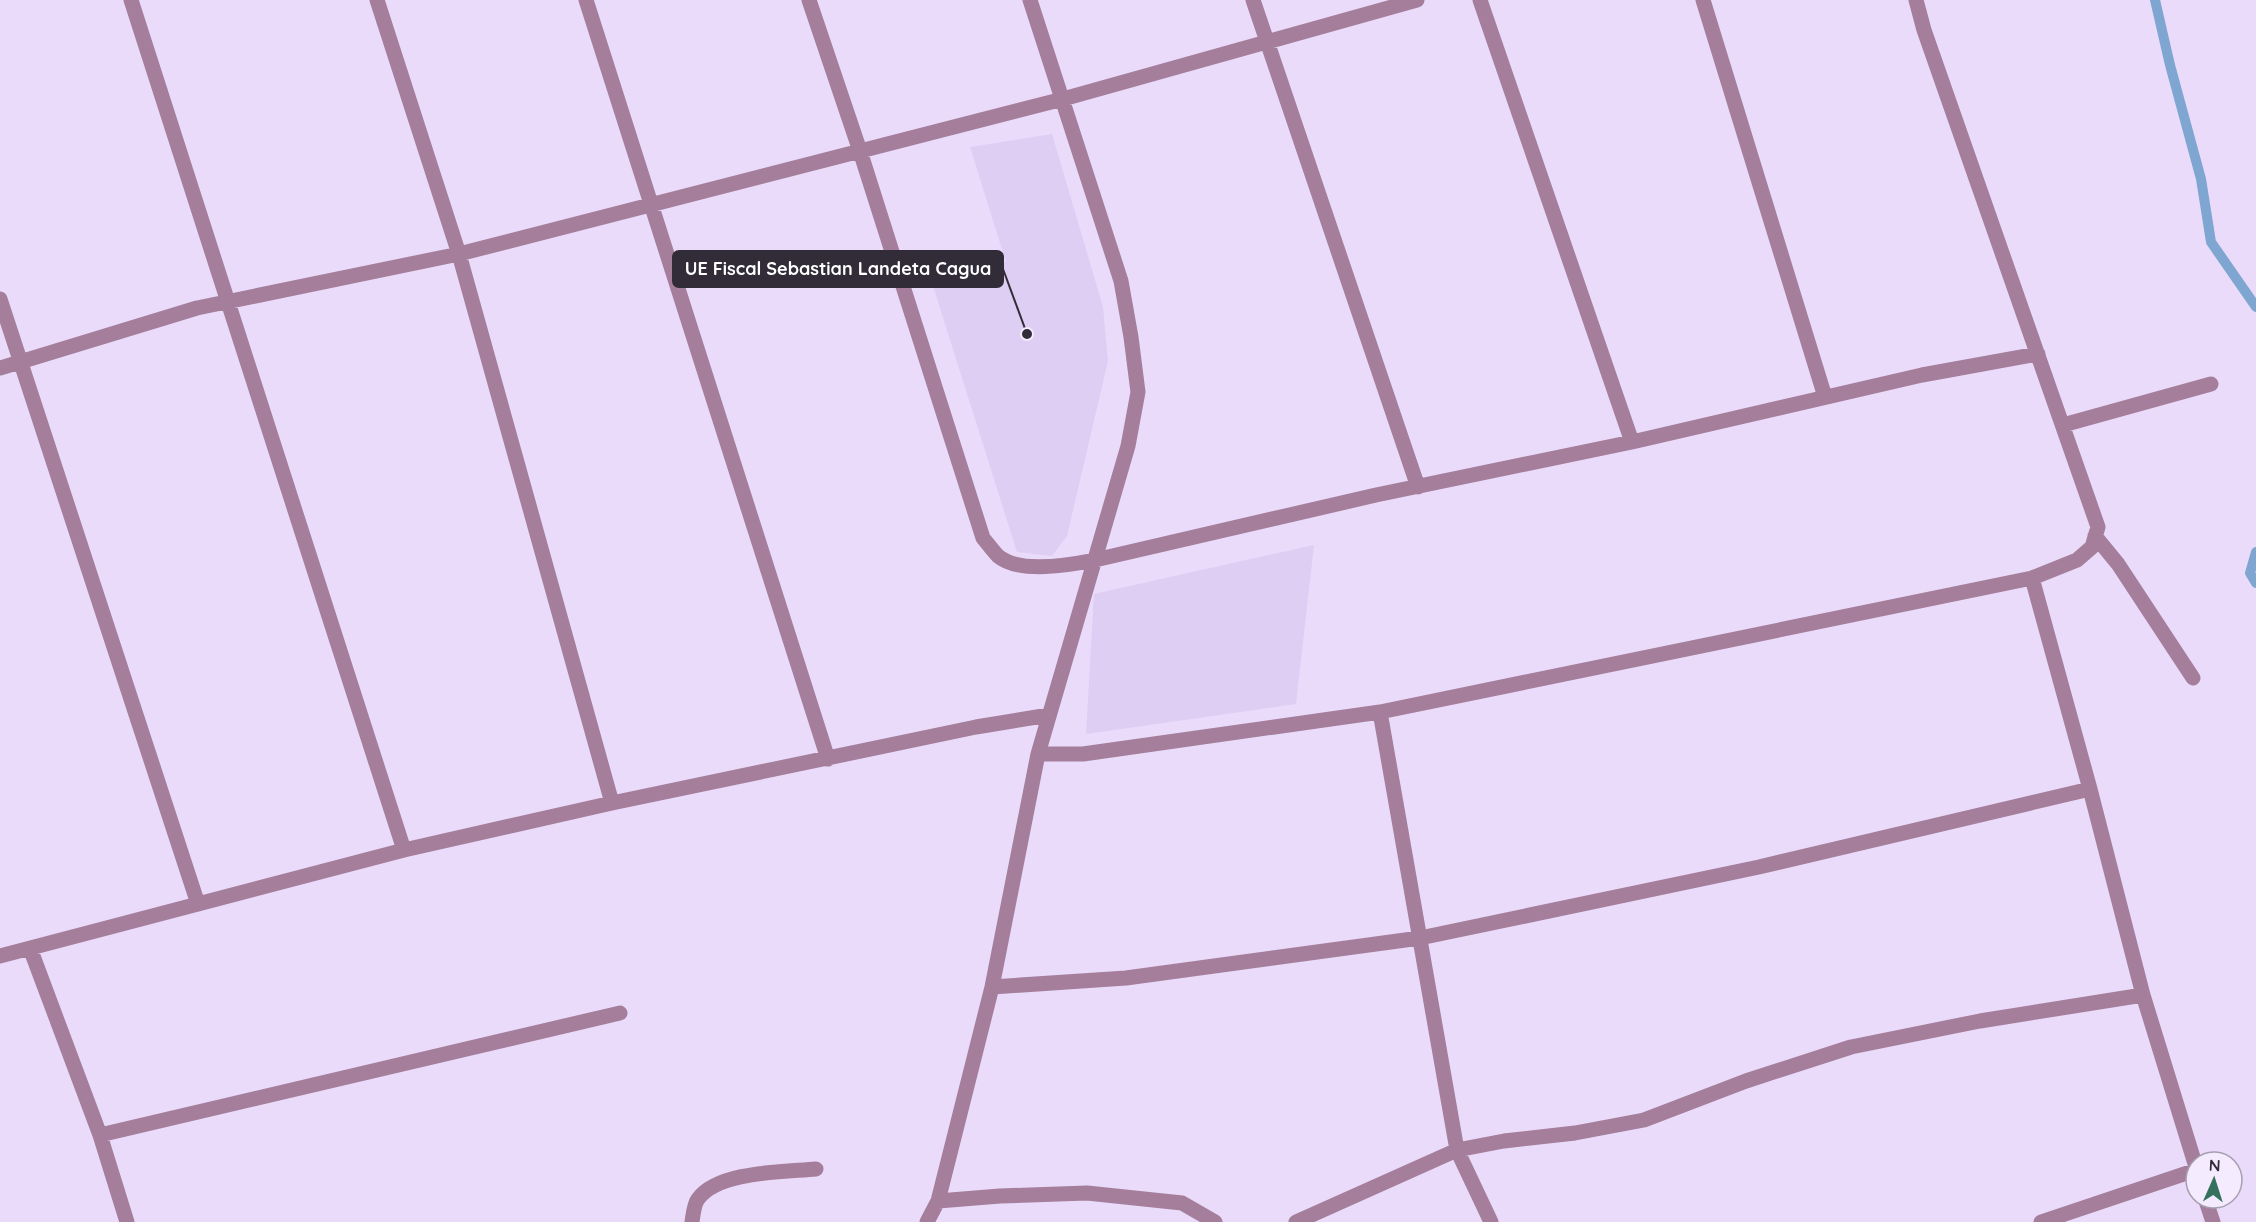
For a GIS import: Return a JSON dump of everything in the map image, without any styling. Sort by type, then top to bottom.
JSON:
[{"type":"street","points":[[130,0],[404,850]]},
{"type":"street","points":[[377,0],[459,254],[612,803]]},
{"type":"street","points":[[586,0],[828,759]]},
{"type":"street","points":[[809,0],[860,151],[983,538],[1000,558],[1026,566],[1059,567],[1095,560],[1376,495],[1632,442],[1922,375],[2038,354]]},
{"type":"street","points":[[927,1222],[938,1201],[992,987],[1038,754],[1128,446],[1137,392],[1131,337],[1121,281],[1030,0]]},
{"type":"street","points":[[1253,0],[1418,487]]},
{"type":"street","points":[[0,368],[197,308],[459,254],[1063,99],[1418,0]]},
{"type":"street","points":[[1480,0],[1632,442]]},
{"type":"street","points":[[1704,0],[1825,397]]},
{"type":"street","points":[[1038,754],[1083,754],[1380,712],[2032,578],[2078,560],[2092,547],[2098,527],[1924,30],[1916,0]]},
{"type":"street","points":[[0,299],[198,904]]},
{"type":"street","points":[[2063,425],[2211,384]]},
{"type":"street","points":[[2095,536],[2118,564],[2193,678]]},
{"type":"street","points":[[2032,578],[2143,995],[2190,1150]]},
{"type":"street","points":[[1380,712],[1457,1150],[1491,1222]]},
{"type":"street","points":[[0,956],[404,850],[612,803],[976,727],[1049,715]]},
{"type":"street","points":[[992,987],[1126,978],[1420,938],[1759,867],[2090,789]]},
{"type":"street","points":[[30,948],[100,1136],[127,1222]]},
{"type":"street","points":[[1296,1222],[1457,1150],[1504,1141],[1575,1133],[1644,1120],[1746,1081],[1851,1047],[1980,1021],[2143,995]]},
{"type":"street","points":[[100,1136],[620,1013]]},
{"type":"street","points":[[692,1222],[698,1199],[718,1183],[746,1175],[816,1169]]},
{"type":"street","points":[[2041,1222],[2184,1172]]},
{"type":"street","points":[[938,1201],[1087,1193],[1182,1203],[1215,1222]]},
{"type":"shaded area","points":[[1052,134],[1103,307],[1108,361],[1067,536],[1052,556],[1017,552],[933,286],[1006,262],[970,147]]},
{"type":"shaded area","points":[[1314,545],[1296,704],[1086,734],[1094,594]]},
{"type":"waterway","points":[[2155,0],[2201,179],[2211,242],[2256,307]]},
{"type":"waterway","points":[[2256,552],[2250,573],[2256,583]]},
{"type":"place","name":"UE Fiscal Sebastian Landeta Cagua","points":[[1027,334]]}]
